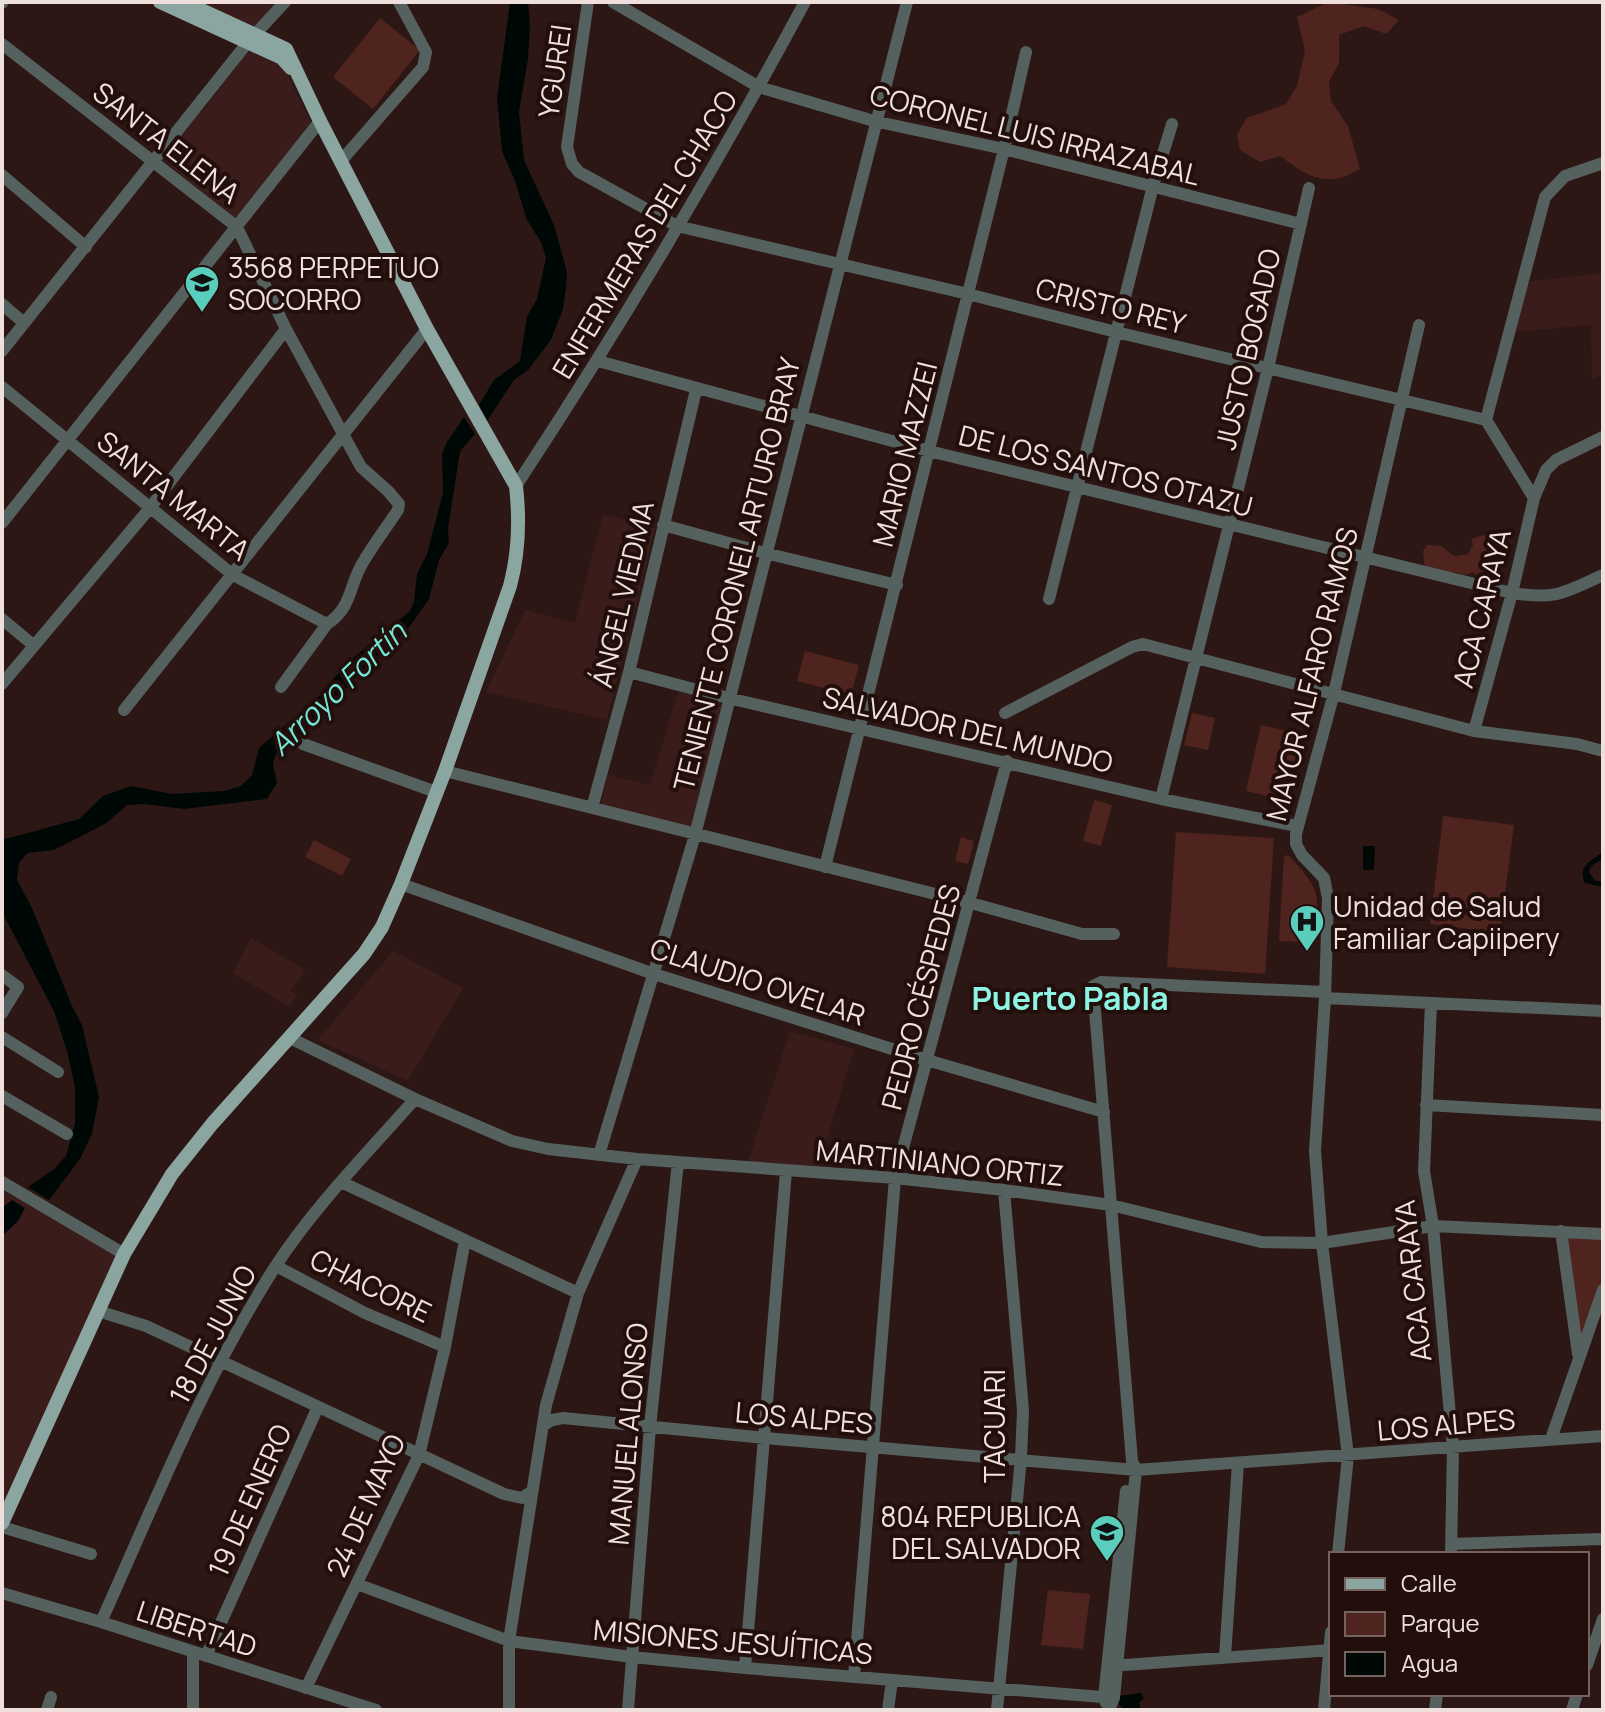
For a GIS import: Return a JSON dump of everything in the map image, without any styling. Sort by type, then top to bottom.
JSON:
[{"type":"main road","points":[[2,1525],[124,1254],[172,1174],[212,1124],[364,954],[382,927],[445,771],[514,571],[519,536],[516,486],[427,329],[286,49],[160,2]]},
{"type":"main road","points":[[184,2],[282,58],[299,77]]},
{"type":"street","points":[[2,351],[251,38],[285,2]]},
{"type":"street","points":[[341,161],[426,60],[426,52],[399,2]]},
{"type":"street","name":"YGUREI","points":[[567,147],[588,2]]},
{"type":"street","name":"CORONEL LUIS IRRAZABAL","points":[[613,2],[759,87],[874,121],[1004,149],[1301,224]]},
{"type":"street","name":"ENFERMERAS DEL CHACO","points":[[516,486],[598,361],[759,87],[805,2]]},
{"type":"street","name":"TENIENTE CORONEL ARTURO BRAY","points":[[599,1155],[695,835],[841,265],[874,121],[907,2]]},
{"type":"street","name":"SANTA ELENA","points":[[2,44],[237,227],[286,329],[343,435],[366,474],[399,504],[359,569],[348,601],[335,619],[327,624]]},
{"type":"street","name":"MARIO MAZZEI","points":[[825,867],[1026,52]]},
{"type":"street","points":[[2,523],[320,121]]},
{"type":"street","points":[[1049,599],[1153,186],[1172,124]]},
{"type":"street","name":"CRISTO REY","points":[[567,147],[572,164],[579,172],[677,226],[1486,420]]},
{"type":"street","points":[[1534,498],[1486,420],[1545,197],[1565,176],[1603,163]]},
{"type":"street","points":[[2,175],[86,247]]},
{"type":"street","name":"JUSTO BOGADO","points":[[1161,799],[1268,368],[1309,188]]},
{"type":"street","points":[[2,304],[24,323]]},
{"type":"street","name":"MAYOR ALFARO RAMOS","points":[[1338,1552],[1348,1456],[1322,1243],[1315,1151],[1328,898],[1324,878],[1296,844],[1297,826],[1334,693],[1419,325]]},
{"type":"street","points":[[2,684],[32,644],[150,508],[286,329]]},
{"type":"street","points":[[124,710],[427,329]]},
{"type":"street","name":"DE LOS SANTOS OTAZU","points":[[598,361],[929,451],[1512,593],[1543,598],[1558,595],[1603,575]]},
{"type":"street","name":"SANTA MARTA","points":[[2,387],[233,575],[327,624]]},
{"type":"street","name":"ÁNGEL VIEDMA","points":[[592,808],[629,672],[696,390]]},
{"type":"street","points":[[1534,498],[1546,470],[1556,460],[1603,437]]},
{"type":"street","name":"ACA CARAYA","points":[[1474,731],[1534,498]]},
{"type":"street","points":[[663,525],[897,585]]},
{"type":"street","points":[[2,619],[32,644]]},
{"type":"street","points":[[281,687],[327,624]]},
{"type":"street","points":[[1005,713],[1143,644],[1474,731],[1577,744],[1603,751]]},
{"type":"street","name":"SALVADOR DEL MUNDO","points":[[629,672],[1161,799],[1297,826]]},
{"type":"street","points":[[303,744],[436,792]]},
{"type":"street","name":"PEDRO CÉSPEDES","points":[[854,1677],[895,1178],[1007,761]]},
{"type":"street","points":[[445,771],[971,903],[1082,934],[1114,934]]},
{"type":"street","name":"CLAUDIO OVELAR","points":[[401,884],[654,974],[1104,1112]]},
{"type":"street","points":[[2,975],[18,987],[2,1013]]},
{"type":"street","points":[[1109,1704],[1132,1466],[1093,986],[1101,982],[1603,1011]]},
{"type":"street","name":"ACA CARAYA","points":[[1431,1003],[1424,1171],[1433,1226],[1453,1448],[1451,1549]]},
{"type":"street","points":[[2,1037],[58,1072]]},
{"type":"street","name":"MARTINIANO ORTIZ","points":[[290,1038],[415,1099],[512,1141],[599,1155],[895,1178],[1004,1190],[1111,1205],[1261,1242],[1322,1243],[1433,1226],[1603,1234]]},
{"type":"street","points":[[2,1096],[67,1134]]},
{"type":"street","name":"18 DE JUNIO","points":[[101,1622],[220,1362],[276,1266],[341,1182],[415,1099]]},
{"type":"street","points":[[1426,1105],[1603,1115]]},
{"type":"street","points":[[509,1710],[509,1641],[546,1405],[578,1293],[637,1159]]},
{"type":"street","name":"MANUEL ALONSO","points":[[628,1710],[650,1427],[678,1162]]},
{"type":"street","points":[[745,1668],[786,1171]]},
{"type":"street","points":[[341,1182],[578,1293]]},
{"type":"street","points":[[7,1185],[124,1254]]},
{"type":"street","name":"TACUARI","points":[[997,1710],[1023,1410],[1004,1190]]},
{"type":"street","points":[[1561,1231],[1578,1357]]},
{"type":"street","name":"24 DE MAYO","points":[[306,1688],[419,1455],[445,1347],[465,1240]]},
{"type":"street","name":"CHACORE","points":[[276,1266],[365,1313],[445,1347]]},
{"type":"street","points":[[1551,1439],[1603,1290]]},
{"type":"street","points":[[98,1311],[146,1326],[512,1498],[522,1498],[531,1492]]},
{"type":"street","name":"19 DE ENERO","points":[[193,1710],[199,1654],[317,1409]]},
{"type":"street","name":"LOS ALPES","points":[[544,1425],[563,1418],[765,1438],[1132,1466],[1348,1456],[1603,1436]]},
{"type":"street","points":[[1225,1657],[1238,1463]]},
{"type":"street","points":[[2,1525],[91,1554]]},
{"type":"street","points":[[1451,1549],[1603,1539]]},
{"type":"street","name":"MISIONES JESUÍTICAS","points":[[357,1584],[509,1641],[745,1668],[999,1688],[1109,1704]]},
{"type":"street","name":"LIBERTAD","points":[[2,1593],[376,1710]]},
{"type":"street","points":[[1592,1636],[1603,1619]]},
{"type":"street","points":[[1112,1666],[1329,1650]]},
{"type":"street","points":[[1324,1710],[1329,1660]]},
{"type":"street","points":[[888,1710],[892,1680]]},
{"type":"street","points":[[47,1710],[51,1697]]},
{"type":"shaded area","points":[[200,2],[278,2],[256,29]]},
{"type":"shaded area","points":[[253,50],[284,68],[311,122],[238,217],[233,217],[162,157],[197,108],[202,112],[247,53]]},
{"type":"shaded area","points":[[1603,273],[1603,375],[1592,379],[1591,325],[1513,332],[1523,282]]},
{"type":"shaded area","points":[[603,514],[655,529],[607,720],[486,692],[525,610],[575,623]]},
{"type":"shaded area","points":[[678,692],[718,701],[722,705],[691,827],[600,808],[608,775],[650,785]]},
{"type":"shaded area","points":[[251,938],[306,970],[291,990],[297,997],[289,1006],[233,973]]},
{"type":"shaded area","points":[[393,951],[463,988],[408,1081],[318,1040]]},
{"type":"shaded area","points":[[790,1031],[854,1049],[817,1171],[748,1162]]},
{"type":"shaded area","points":[[2,1176],[126,1254],[2,1517]]},
{"type":"green space","points":[[1328,2],[1378,9],[1399,20],[1386,34],[1364,26],[1339,35],[1339,63],[1329,82],[1331,101],[1348,126],[1360,169],[1328,179],[1309,175],[1280,156],[1260,162],[1240,150],[1237,134],[1247,118],[1286,104],[1297,86],[1305,51],[1297,17]]},
{"type":"green space","points":[[380,18],[420,50],[373,109],[333,77]]},
{"type":"green space","points":[[1483,535],[1489,537],[1491,545],[1485,548],[1496,569],[1503,572],[1491,587],[1473,572],[1466,575],[1455,572],[1449,576],[1425,569],[1423,551],[1427,545],[1441,546],[1454,556],[1468,554],[1473,545],[1471,539]]},
{"type":"green space","points":[[805,651],[859,665],[851,695],[797,681]]},
{"type":"green space","points":[[1192,713],[1215,718],[1208,750],[1184,745]]},
{"type":"green space","points":[[1261,725],[1305,735],[1289,801],[1246,791]]},
{"type":"green space","points":[[1094,800],[1112,805],[1101,846],[1083,841]]},
{"type":"green space","points":[[1443,816],[1514,825],[1500,933],[1430,924]]},
{"type":"green space","points":[[1176,832],[1274,838],[1265,974],[1167,967]]},
{"type":"green space","points":[[961,837],[974,841],[968,864],[955,861]]},
{"type":"green space","points":[[314,840],[351,859],[342,876],[305,857]]},
{"type":"green space","points":[[1288,855],[1307,877],[1316,894],[1317,942],[1279,941],[1284,856]]},
{"type":"green space","points":[[1563,1233],[1603,1236],[1603,1284],[1579,1352]]},
{"type":"green space","points":[[1048,1590],[1090,1594],[1083,1649],[1041,1645]]},
{"type":"water","points":[[510,2],[528,2],[528,59],[519,112],[524,160],[554,225],[567,272],[563,309],[551,340],[528,370],[514,380],[487,421],[479,405],[494,380],[520,361],[527,316],[537,299],[546,258],[541,242],[527,220],[502,151],[497,98]]},
{"type":"water","name":"Arroyo Fortín","points":[[464,417],[475,434],[459,457],[448,529],[449,543],[439,560],[429,599],[407,630],[355,677],[337,701],[280,749],[273,765],[277,783],[267,799],[184,809],[127,805],[105,824],[54,850],[28,853],[19,863],[17,880],[82,1025],[99,1097],[92,1134],[80,1159],[49,1200],[28,1187],[54,1169],[66,1156],[75,1124],[75,1087],[54,1011],[3,914],[2,840],[79,819],[103,796],[131,786],[172,794],[224,791],[241,786],[252,775],[259,748],[318,697],[346,664],[410,611],[417,574],[427,554],[443,493],[442,454]]},
{"type":"water","points":[[1363,846],[1375,846],[1374,870],[1363,870]]},
{"type":"water","points":[[1603,852],[1603,859],[1591,866],[1589,872],[1595,881],[1603,881],[1603,887],[1585,883],[1584,868]]},
{"type":"water","points":[[12,1200],[25,1208],[18,1221],[2,1236],[2,1208]]},
{"type":"water","points":[[1141,1693],[1144,1698],[1139,1703],[1141,1710],[1121,1710],[1122,1707],[1111,1697]]},
{"type":"place","name":"3568 PERPETUO SOCORRO","points":[[202,314]]},
{"type":"place","name":"Unidad de Salud Familiar Capiipery","points":[[1307,953]]},
{"type":"place","name":"804 REPUBLICA DEL SALVADOR","points":[[1107,1563]]},
{"type":"district","name":"Puerto Pabla","points":[[1070,998]]}]
